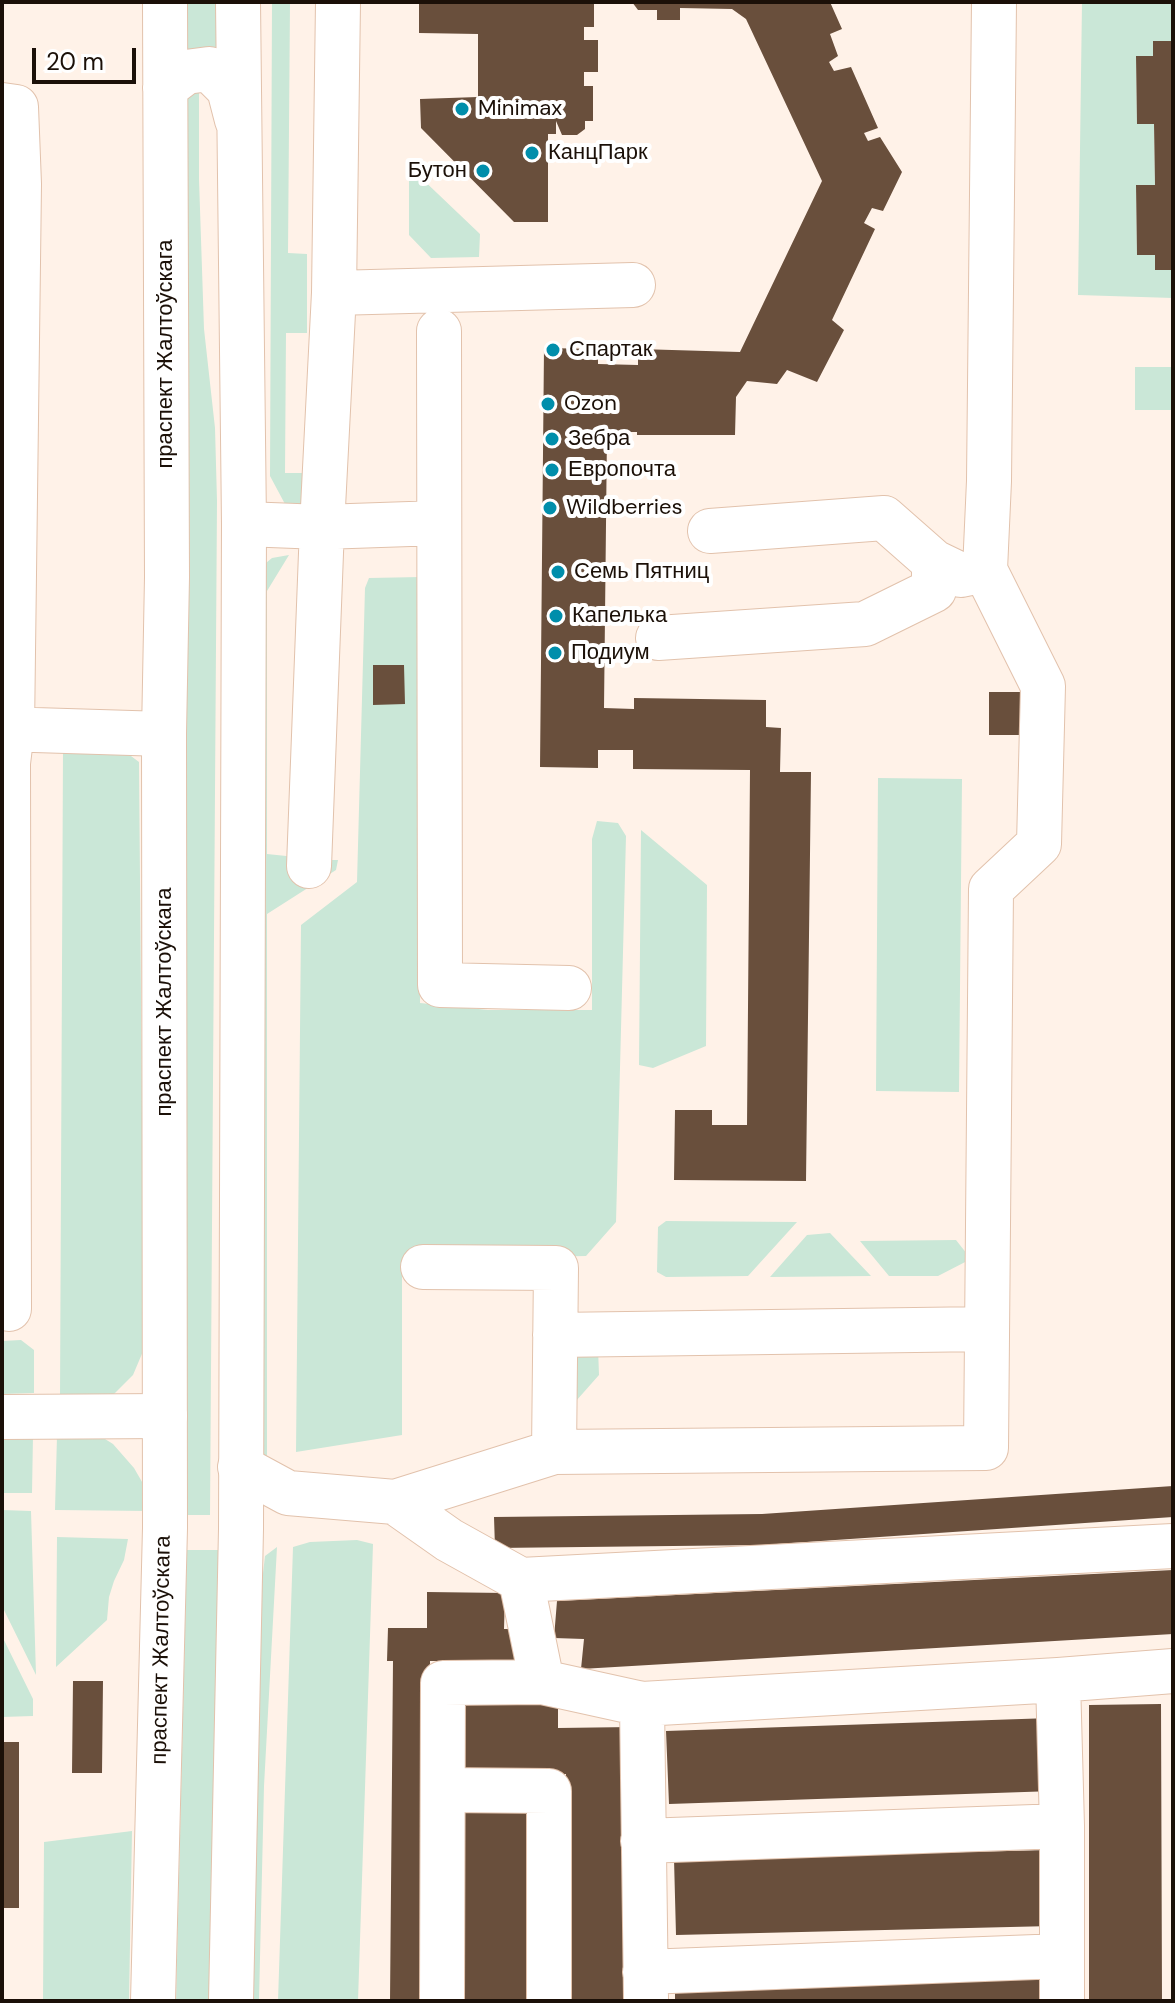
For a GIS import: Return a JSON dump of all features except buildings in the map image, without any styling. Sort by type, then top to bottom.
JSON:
[{"type":"main road","name":"праспект Жалтоўскага","points":[[153,2001],[165,1528],[165,2]]},
{"type":"main road","points":[[231,2001],[241,1529],[244,524],[238,2]]},
{"type":"main road","points":[[309,866],[334,293],[338,2]]},
{"type":"main road","points":[[240,1467],[288,1493],[395,1502],[554,1452],[986,1448],[991,889],[1039,844],[1043,686],[985,570],[989,481],[994,2]]},
{"type":"main road","points":[[165,88],[186,72],[209,69],[229,89],[239,130]]},
{"type":"main road","points":[[2,105],[16,107],[19,184],[7,729],[9,1309]]},
{"type":"main road","points":[[334,293],[633,285]]},
{"type":"main road","points":[[439,331],[440,985],[569,988]]},
{"type":"main road","points":[[710,531],[884,518],[934,562],[961,575],[985,570]]},
{"type":"main road","points":[[244,524],[322,527],[439,523]]},
{"type":"main road","points":[[658,638],[865,624],[934,590],[934,562]]},
{"type":"main road","points":[[7,729],[164,734]]},
{"type":"main road","points":[[423,1267],[556,1268],[554,1452]]},
{"type":"main road","points":[[555,1335],[987,1329]]},
{"type":"main road","points":[[2,1417],[165,1416]]},
{"type":"main road","points":[[395,1502],[449,1540],[521,1580],[1173,1546]]},
{"type":"main road","points":[[521,1580],[542,1682]]},
{"type":"main road","points":[[442,2001],[443,1683],[542,1682],[642,1704],[1173,1671]]},
{"type":"main road","points":[[1058,1680],[1062,2001]]},
{"type":"main road","points":[[642,1704],[645,1986],[1062,1956]]},
{"type":"main road","points":[[443,1790],[549,1791],[549,2001]]},
{"type":"main road","points":[[643,1841],[1062,1826]]},
{"type":"green space","points":[[183,2],[217,2],[217,48],[210,56],[202,57],[183,48]]},
{"type":"green space","points":[[272,2],[290,2],[288,253],[307,254],[307,333],[286,333],[285,473],[308,473],[308,505],[285,504],[270,476]]},
{"type":"green space","points":[[1082,2],[1173,2],[1173,41],[1154,41],[1153,56],[1136,56],[1137,124],[1154,124],[1155,185],[1136,185],[1137,255],[1155,255],[1155,270],[1173,270],[1173,298],[1078,295]]},
{"type":"green space","points":[[199,87],[204,329],[215,428],[217,501],[210,1515],[176,1515],[184,89]]},
{"type":"green space","points":[[416,173],[480,234],[479,257],[431,258],[409,235],[409,178]]},
{"type":"green space","points":[[1135,367],[1173,367],[1173,410],[1135,410]]},
{"type":"green space","points":[[289,555],[267,591],[267,854],[338,860],[336,870],[267,914],[267,1458],[252,1444],[261,567],[272,558]]},
{"type":"green space","points":[[421,577],[420,1003],[488,1010],[592,1010],[592,839],[597,821],[618,823],[626,836],[616,1222],[586,1256],[402,1260],[402,1435],[296,1452],[301,925],[357,882],[365,588],[369,578]]},
{"type":"green space","points":[[63,749],[127,753],[139,762],[144,1349],[133,1375],[111,1397],[60,1397]]},
{"type":"green space","points":[[878,778],[962,779],[959,1092],[876,1091]]},
{"type":"green space","points":[[641,830],[707,885],[706,1046],[653,1068],[639,1065]]},
{"type":"green space","points":[[666,1221],[797,1222],[748,1276],[666,1277],[657,1272],[658,1227]]},
{"type":"green space","points":[[830,1233],[871,1276],[770,1277],[807,1235]]},
{"type":"green space","points":[[956,1240],[971,1259],[938,1276],[889,1276],[860,1241]]},
{"type":"green space","points":[[21,1340],[34,1350],[34,1393],[2,1394],[2,1341]]},
{"type":"green space","points":[[598,1348],[599,1375],[576,1401],[567,1355]]},
{"type":"green space","points":[[97,1434],[113,1444],[134,1468],[149,1494],[149,1511],[55,1510],[57,1436]]},
{"type":"green space","points":[[2,1435],[33,1435],[32,1493],[2,1493]]},
{"type":"green space","points":[[2,1510],[31,1511],[36,1675],[2,1606]]},
{"type":"green space","points":[[57,1537],[128,1539],[124,1560],[109,1597],[107,1620],[56,1667]]},
{"type":"green space","points":[[357,1540],[373,1544],[358,2001],[278,2001],[293,1547],[310,1542]]},
{"type":"green space","points":[[277,1547],[264,1786],[259,2001],[247,2001],[260,1599],[265,1556]]},
{"type":"green space","points":[[187,1550],[222,1550],[211,2001],[176,2001]]},
{"type":"green space","points":[[2,1636],[33,1699],[33,1716],[2,1717]]},
{"type":"green space","points":[[132,1831],[129,2001],[43,2001],[44,1842]]},
{"type":"place","name":"Minimax","points":[[462,109]]},
{"type":"place","name":"КанцПарк","points":[[532,153]]},
{"type":"place","name":"Бутон","points":[[483,171]]},
{"type":"place","name":"Спартак","points":[[553,350]]},
{"type":"place","name":"Ozon","points":[[548,404]]},
{"type":"place","name":"Зебра","points":[[552,439]]},
{"type":"place","name":"Европочта","points":[[552,470]]},
{"type":"place","name":"Wildberries","points":[[550,508]]},
{"type":"place","name":"Семь Пятниц","points":[[558,572]]},
{"type":"place","name":"Капелька","points":[[556,616]]},
{"type":"place","name":"Подиум","points":[[555,653]]}]
